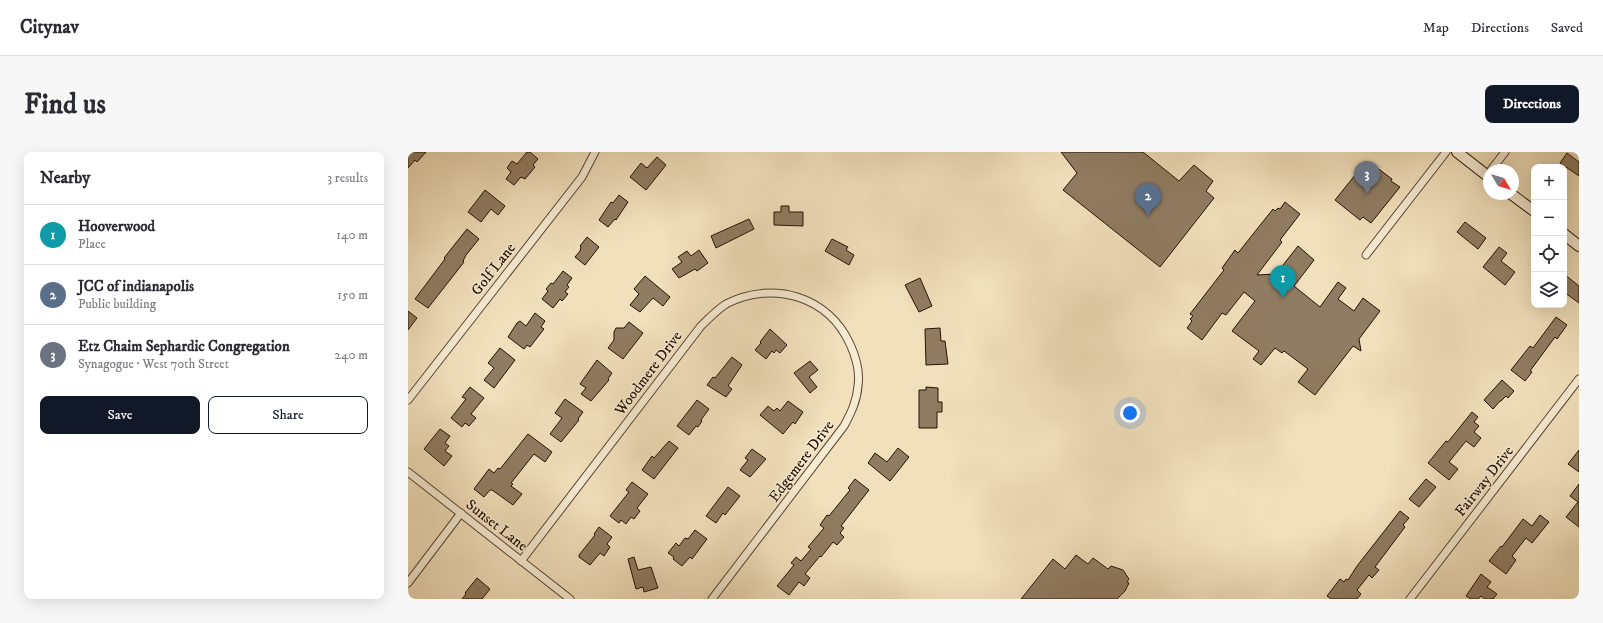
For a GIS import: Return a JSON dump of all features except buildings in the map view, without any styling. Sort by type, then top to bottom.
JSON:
[{"type":"street","name":"Golf Lane","points":[[408,400],[582,177],[595,152]]},
{"type":"street","points":[[1366,255],[1446,152]]},
{"type":"street","points":[[1457,152],[1483,170]]},
{"type":"street","points":[[1496,164],[1504,152]]},
{"type":"street","points":[[1519,200],[1531,209]]},
{"type":"street","points":[[1566,236],[1579,246]]},
{"type":"street","name":"Woodmere Drive","points":[[521,561],[701,326],[716,311],[726,304],[746,296],[767,293],[788,294],[800,297],[819,306],[838,324]]},
{"type":"street","name":"Edgemere Drive","points":[[712,599],[844,426],[850,415],[855,402],[858,385],[857,363],[848,340],[838,324]]},
{"type":"street","name":"Fairway Drive","points":[[1410,599],[1579,379]]},
{"type":"street","name":"Sunset Lane","points":[[408,472],[570,599]]},
{"type":"street","points":[[408,583],[461,513]]},
{"type":"place","name":"Etz Chaim Sephardic Congregation","points":[[1367,194]]},
{"type":"place","name":"JCC of indianapolis","points":[[1148,216]]},
{"type":"place","name":"Hooverwood","points":[[1283,298]]}]
